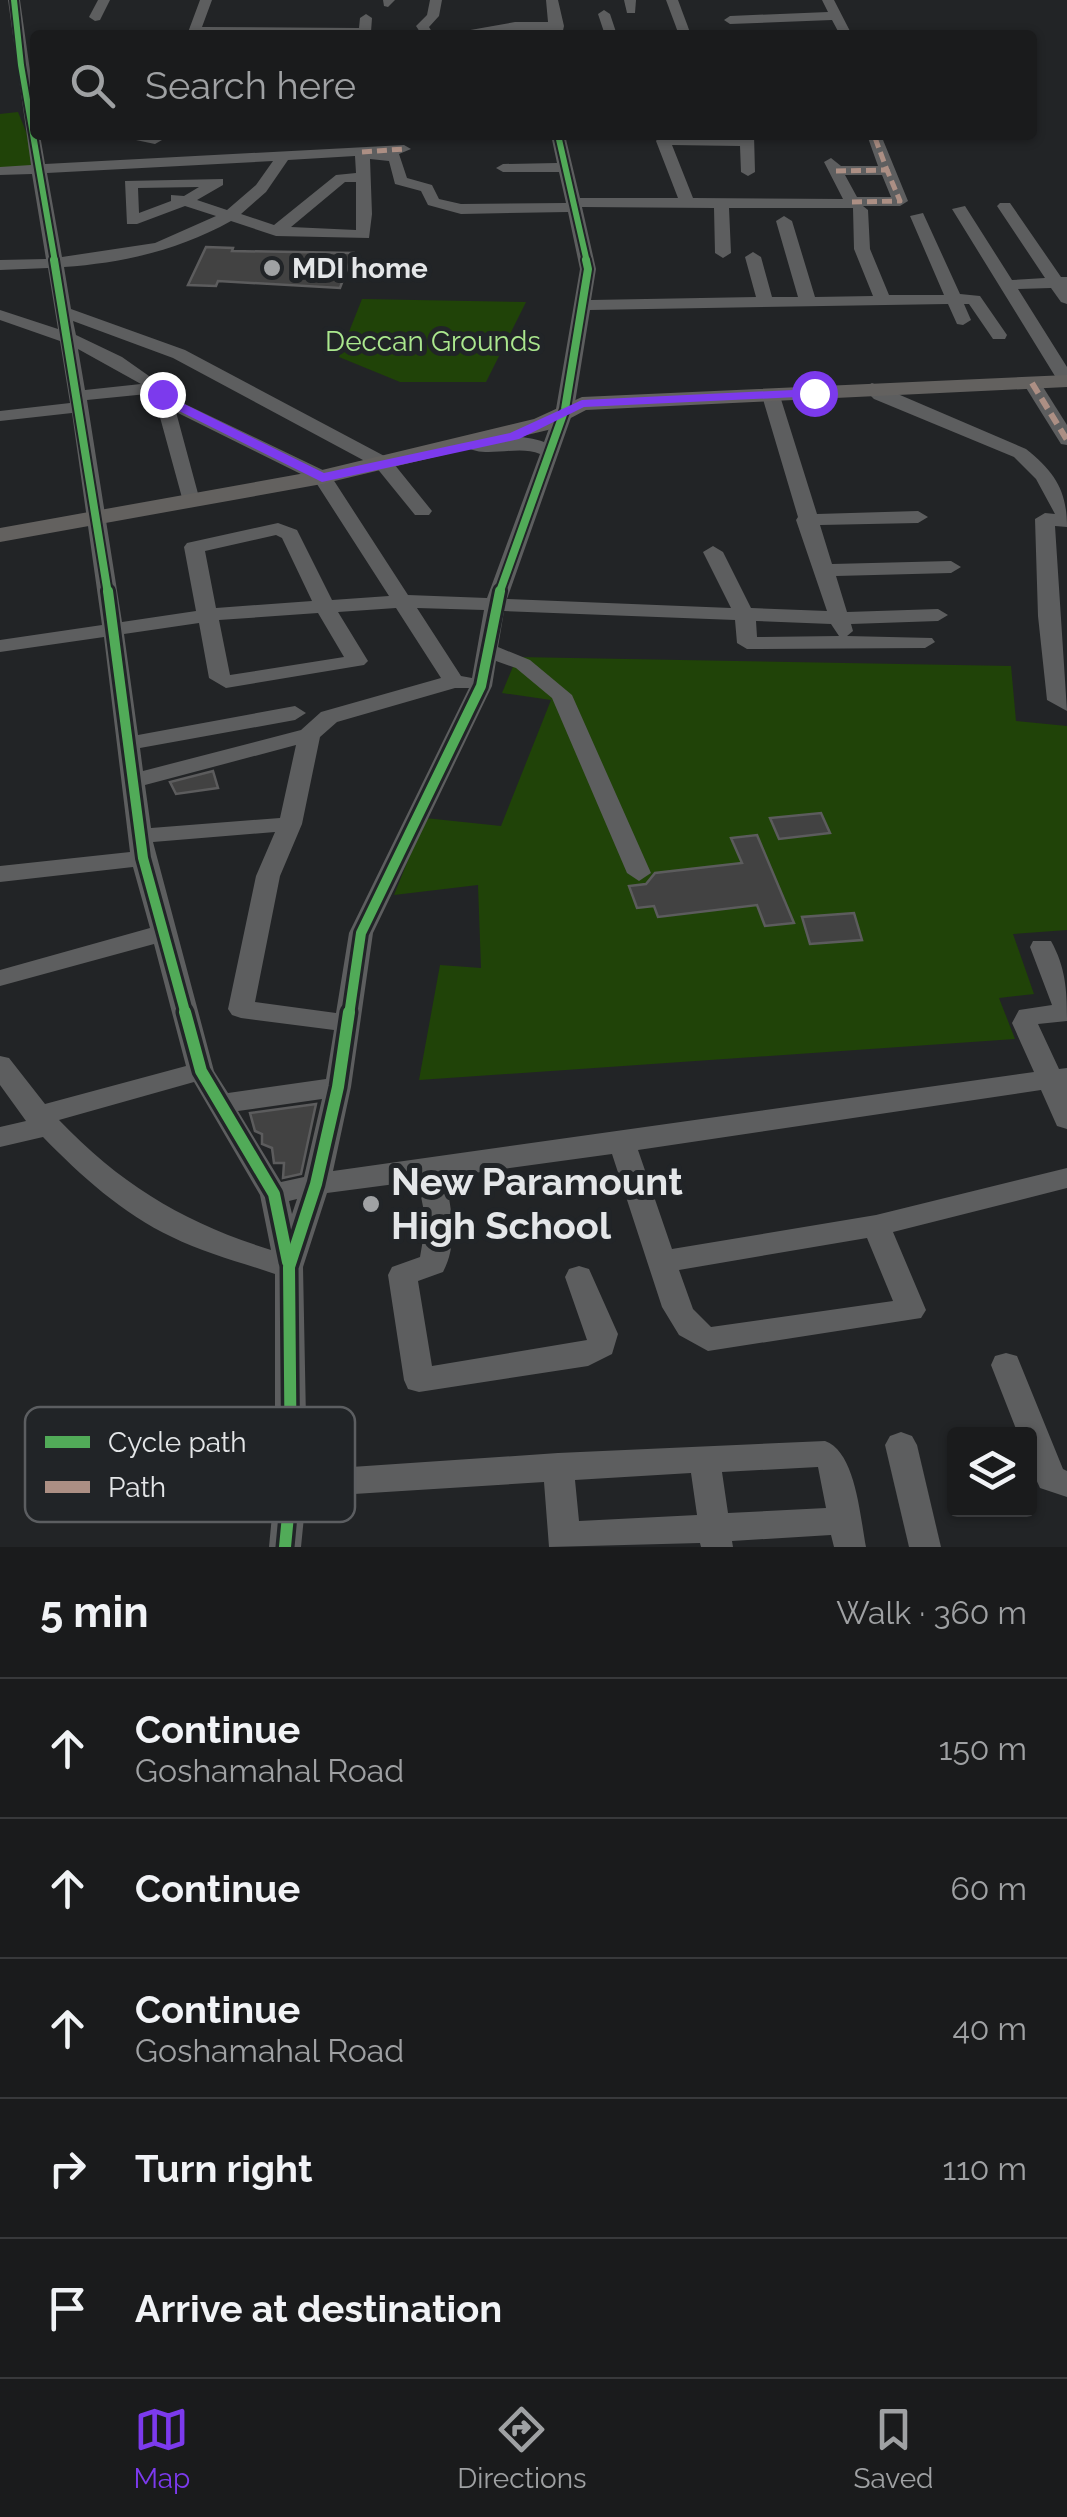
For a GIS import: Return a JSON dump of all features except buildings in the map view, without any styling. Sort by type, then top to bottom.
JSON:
[{"type":"main road","points":[[391,462],[404,454],[540,425],[582,404],[1067,381]]},
{"type":"main road","points":[[0,535],[322,478],[474,446],[514,436],[522,430]]},
{"type":"street","points":[[14,0],[20,62],[30,85]]},
{"type":"street","points":[[95,17],[104,0]]},
{"type":"street","points":[[194,30],[206,0]]},
{"type":"street","points":[[425,30],[422,26],[434,16],[436,0]]},
{"type":"street","points":[[485,30],[515,26],[557,30],[552,0]]},
{"type":"street","points":[[672,0],[683,30]]},
{"type":"street","points":[[828,0],[843,30]]},
{"type":"street","points":[[238,30],[242,14]]},
{"type":"street","points":[[604,14],[609,30]]},
{"type":"street","points":[[730,20],[836,16]]},
{"type":"street","points":[[365,30],[366,18]]},
{"type":"street","points":[[37,140],[98,516],[141,847],[201,1071],[274,1194],[289,1267],[290,1407]]},
{"type":"street","points":[[149,161],[155,140]]},
{"type":"street","points":[[289,1267],[316,1184],[338,1086],[361,933],[481,686],[495,605],[565,410],[588,269],[559,140]]},
{"type":"street","points":[[663,140],[687,202]]},
{"type":"street","points":[[746,140],[748,172]]},
{"type":"street","points":[[362,154],[395,157],[400,180],[427,188],[434,202],[461,209],[687,202],[856,206],[900,201],[876,140]]},
{"type":"street","points":[[0,171],[404,149]]},
{"type":"street","points":[[158,190],[276,231],[363,235],[362,154]]},
{"type":"street","points":[[0,265],[57,264],[146,250],[234,216],[272,179],[284,156]]},
{"type":"street","points":[[502,168],[567,167]]},
{"type":"street","points":[[883,300],[862,250],[856,206],[834,167],[887,170]]},
{"type":"street","points":[[276,231],[341,178],[365,177]]},
{"type":"street","points":[[218,182],[185,201],[132,220],[130,184],[218,182]]},
{"type":"street","points":[[721,202],[723,253]]},
{"type":"street","points":[[1005,206],[1061,282],[1067,299]]},
{"type":"street","points":[[960,209],[1067,381]]},
{"type":"street","points":[[918,216],[964,320]]},
{"type":"street","points":[[784,221],[808,302]]},
{"type":"street","points":[[753,257],[765,302]]},
{"type":"street","points":[[1006,286],[1061,282]]},
{"type":"street","points":[[582,305],[978,301],[999,335]]},
{"type":"street","points":[[0,315],[64,323],[195,362],[391,462],[422,511]]},
{"type":"street","points":[[64,323],[159,392],[322,478],[454,681]]},
{"type":"street","points":[[1032,383],[1067,440]]},
{"type":"street","points":[[872,388],[880,395],[1020,453],[1039,466],[1049,480],[1067,520],[1045,520],[1048,616],[1058,700],[1067,705]]},
{"type":"street","points":[[0,416],[159,392]]},
{"type":"street","points":[[159,392],[191,501]]},
{"type":"street","points":[[770,396],[845,644]]},
{"type":"street","points":[[474,446],[530,442],[550,452]]},
{"type":"street","points":[[806,520],[918,517]]},
{"type":"street","points":[[0,524],[0,535]]},
{"type":"street","points":[[278,529],[290,534],[326,610],[357,661],[234,683],[220,678],[194,546],[278,529]]},
{"type":"street","points":[[713,552],[745,616],[747,643],[926,642]]},
{"type":"street","points":[[824,570],[952,567]]},
{"type":"street","points":[[0,646],[209,614],[326,610],[402,602],[745,616],[938,615]]},
{"type":"street","points":[[487,650],[523,664],[561,695],[639,873]]},
{"type":"street","points":[[284,674],[295,713]]},
{"type":"street","points":[[128,743],[295,713],[329,717],[454,681],[481,686]]},
{"type":"street","points":[[132,780],[309,735],[329,717]]},
{"type":"street","points":[[309,735],[290,824],[268,876],[241,1010],[345,1023]]},
{"type":"street","points":[[0,874],[290,824]]},
{"type":"street","points":[[0,978],[163,933]]},
{"type":"street","points":[[1042,946],[1067,1012],[1028,1016],[1024,1023],[1059,1078],[1067,1118]]},
{"type":"street","points":[[0,1065],[42,1121],[102,1176],[179,1228],[289,1267]]},
{"type":"street","points":[[0,1137],[201,1071]]},
{"type":"street","points":[[274,1194],[316,1184],[1059,1078]]},
{"type":"street","points":[[220,1104],[338,1086]]},
{"type":"street","points":[[622,1143],[684,1323],[692,1334],[708,1339],[912,1310],[876,1226]]},
{"type":"street","points":[[430,1170],[440,1222],[434,1264],[402,1275],[419,1380],[588,1354],[601,1346],[604,1334],[579,1278]]},
{"type":"street","points":[[662,1262],[876,1226],[1067,1178]]},
{"type":"street","points":[[1006,1365],[1051,1479],[1067,1484]]},
{"type":"street","points":[[901,1445],[925,1547]]},
{"type":"street","points":[[355,1480],[558,1466],[825,1454],[832,1461],[847,1534],[565,1542],[558,1466]]},
{"type":"street","points":[[704,1460],[716,1538]]},
{"type":"street","points":[[286,1547],[288,1522]]},
{"type":"green space","points":[[18,112],[40,166],[0,169],[0,114]]},
{"type":"green space","name":"Deccan Grounds","points":[[362,299],[526,302],[486,382],[400,382],[339,357]]},
{"type":"green space","points":[[517,657],[1011,666],[1016,721],[1067,726],[1067,930],[1013,934],[1034,994],[999,998],[1015,1039],[419,1080],[440,965],[481,968],[478,885],[394,895],[425,818],[501,826],[551,700],[502,693]]},
{"type":"marked path","points":[[836,171],[887,170],[876,140]]},
{"type":"marked path","points":[[362,152],[404,149]]},
{"type":"marked path","points":[[852,202],[900,201],[887,170]]},
{"type":"marked path","points":[[1032,383],[1067,440]]},
{"type":"cycle path","points":[[14,0],[30,118]]},
{"type":"cycle path","points":[[34,140],[98,515],[143,858],[201,1071],[274,1194],[288,1262]]},
{"type":"cycle path","points":[[290,1407],[289,1267],[316,1184],[338,1087],[361,933],[481,686],[495,605],[565,409],[588,269],[559,140]]},
{"type":"cycle path","points":[[285,1547],[287,1522]]},
{"type":"place","name":"MDI home","points":[[272,268]]},
{"type":"place","name":"New Paramount High School","points":[[371,1204]]},
{"type":"route","points":[[162,394],[164,399],[322,478],[514,436],[582,404],[814,393]]}]
